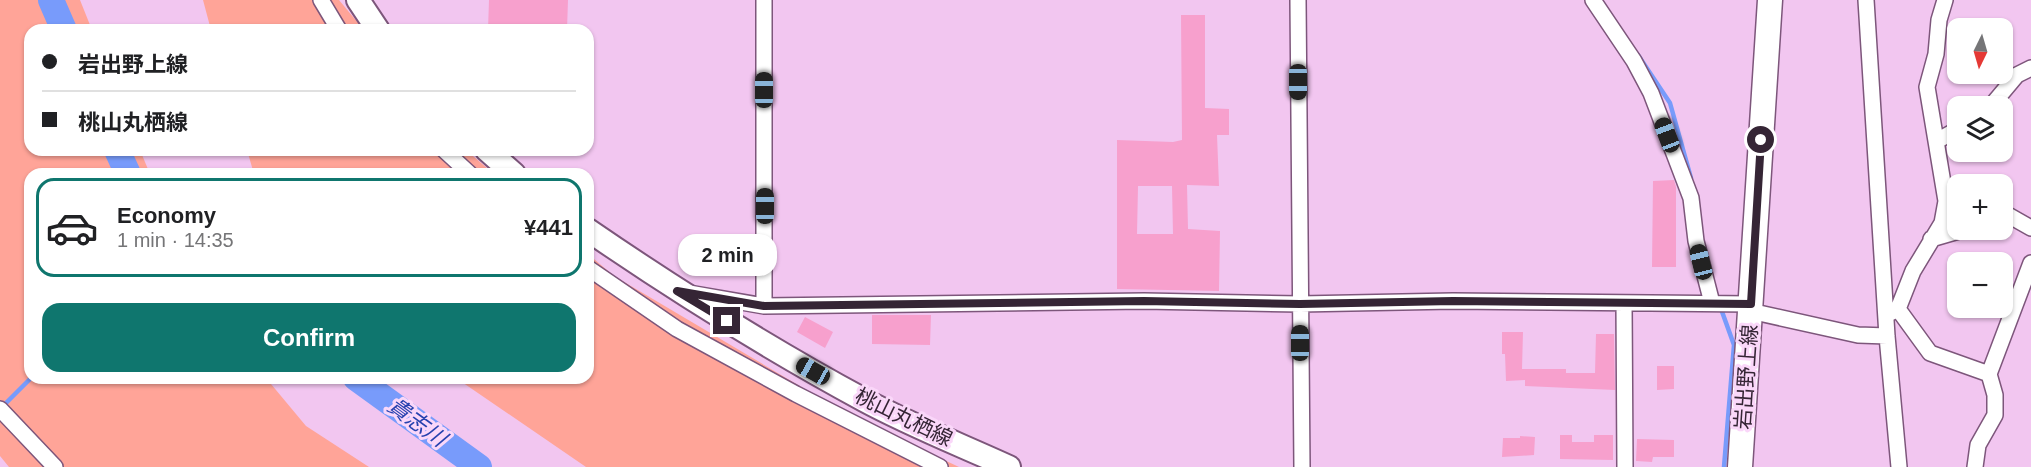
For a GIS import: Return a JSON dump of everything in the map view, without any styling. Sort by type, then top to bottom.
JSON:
[{"type":"main road","points":[[358,0],[374,24]]},
{"type":"main road","name":"岩出野上線","points":[[1740,467],[1770,0]]},
{"type":"main road","points":[[494,156],[507,168]]},
{"type":"main road","name":"桃山丸栖線","points":[[594,234],[677,291],[866,401],[1009,467]]},
{"type":"street","points":[[321,0],[335,24]]},
{"type":"street","points":[[764,0],[764,306]]},
{"type":"street","points":[[1298,0],[1302,467]]},
{"type":"street","points":[[1593,0],[1634,61],[1651,93],[1691,198],[1696,241],[1712,303]]},
{"type":"street","points":[[1866,0],[1892,312],[1930,353],[1989,374]]},
{"type":"street","points":[[1899,467],[1887,336],[1892,312],[1942,223],[1946,201],[1928,87],[1936,54],[1939,20],[1945,0]]},
{"type":"street","points":[[1999,96],[2017,75],[2031,68]]},
{"type":"street","points":[[1937,141],[1947,135]]},
{"type":"street","points":[[450,156],[464,168]]},
{"type":"street","points":[[2013,218],[2031,228]]},
{"type":"street","points":[[1931,239],[1947,234]]},
{"type":"street","points":[[1975,467],[1978,445],[1995,415],[1995,395],[1989,374],[2031,263]]},
{"type":"street","points":[[594,272],[676,329],[796,394],[940,467]]},
{"type":"street","points":[[677,291],[764,306],[1144,301],[1300,304],[1453,301],[1712,303],[1751,308],[1858,335],[1887,336]]},
{"type":"street","points":[[1624,303],[1625,467]]},
{"type":"street","points":[[0,409],[55,467]]},
{"type":"shaded area","points":[[0,0],[80,0],[90,24],[24,24],[24,156],[142,156],[148,168],[24,168],[24,384],[271,384],[306,426],[369,467],[9,467],[0,456]]},
{"type":"shaded area","points":[[203,0],[339,0],[359,24],[209,24]]},
{"type":"shaded area","points":[[249,156],[473,156],[487,168],[252,168]]},
{"type":"shaded area","points":[[594,259],[614,276],[847,414],[959,467],[586,467],[465,384],[594,384]]},
{"type":"building","points":[[489,0],[568,0],[567,24],[488,24]]},
{"type":"building","points":[[1181,15],[1205,15],[1205,108],[1229,109],[1229,135],[1217,135],[1219,186],[1187,185],[1188,229],[1220,231],[1219,291],[1117,289],[1117,140],[1173,142],[1182,140]],"holes":[[[1138,186],[1172,186],[1173,234],[1137,234]]]},
{"type":"building","points":[[1674,180],[1676,187],[1676,267],[1652,267],[1653,181]]},
{"type":"building","points":[[872,315],[931,315],[930,345],[872,344]]},
{"type":"building","points":[[805,317],[833,332],[825,348],[797,332]]},
{"type":"building","points":[[1502,332],[1523,332],[1522,369],[1566,369],[1566,373],[1595,373],[1596,334],[1614,334],[1615,390],[1525,386],[1525,380],[1506,381]]},
{"type":"building","points":[[1657,366],[1674,366],[1674,389],[1657,390]]},
{"type":"building","points":[[1560,435],[1572,435],[1572,442],[1594,442],[1594,435],[1613,435],[1613,460],[1560,459]]},
{"type":"building","points":[[1520,436],[1535,437],[1534,455],[1502,457],[1503,438],[1520,438]]},
{"type":"building","points":[[1637,439],[1674,440],[1674,457],[1653,457],[1652,462],[1636,461]]},
{"type":"waterway","name":"貴志川","points":[[51,0],[61,24]]},
{"type":"waterway","points":[[1638,55],[1670,103],[1691,178]]},
{"type":"waterway","name":"貴志川","points":[[120,156],[125,168]]},
{"type":"waterway","points":[[1720,306],[1734,345],[1724,467]]},
{"type":"waterway","points":[[2,407],[25,384]]},
{"type":"waterway","name":"貴志川","points":[[364,384],[479,467]]},
{"type":"route","points":[[727,321],[677,291],[764,306],[1144,301],[1300,304],[1453,301],[1751,304],[1761,140]]}]
